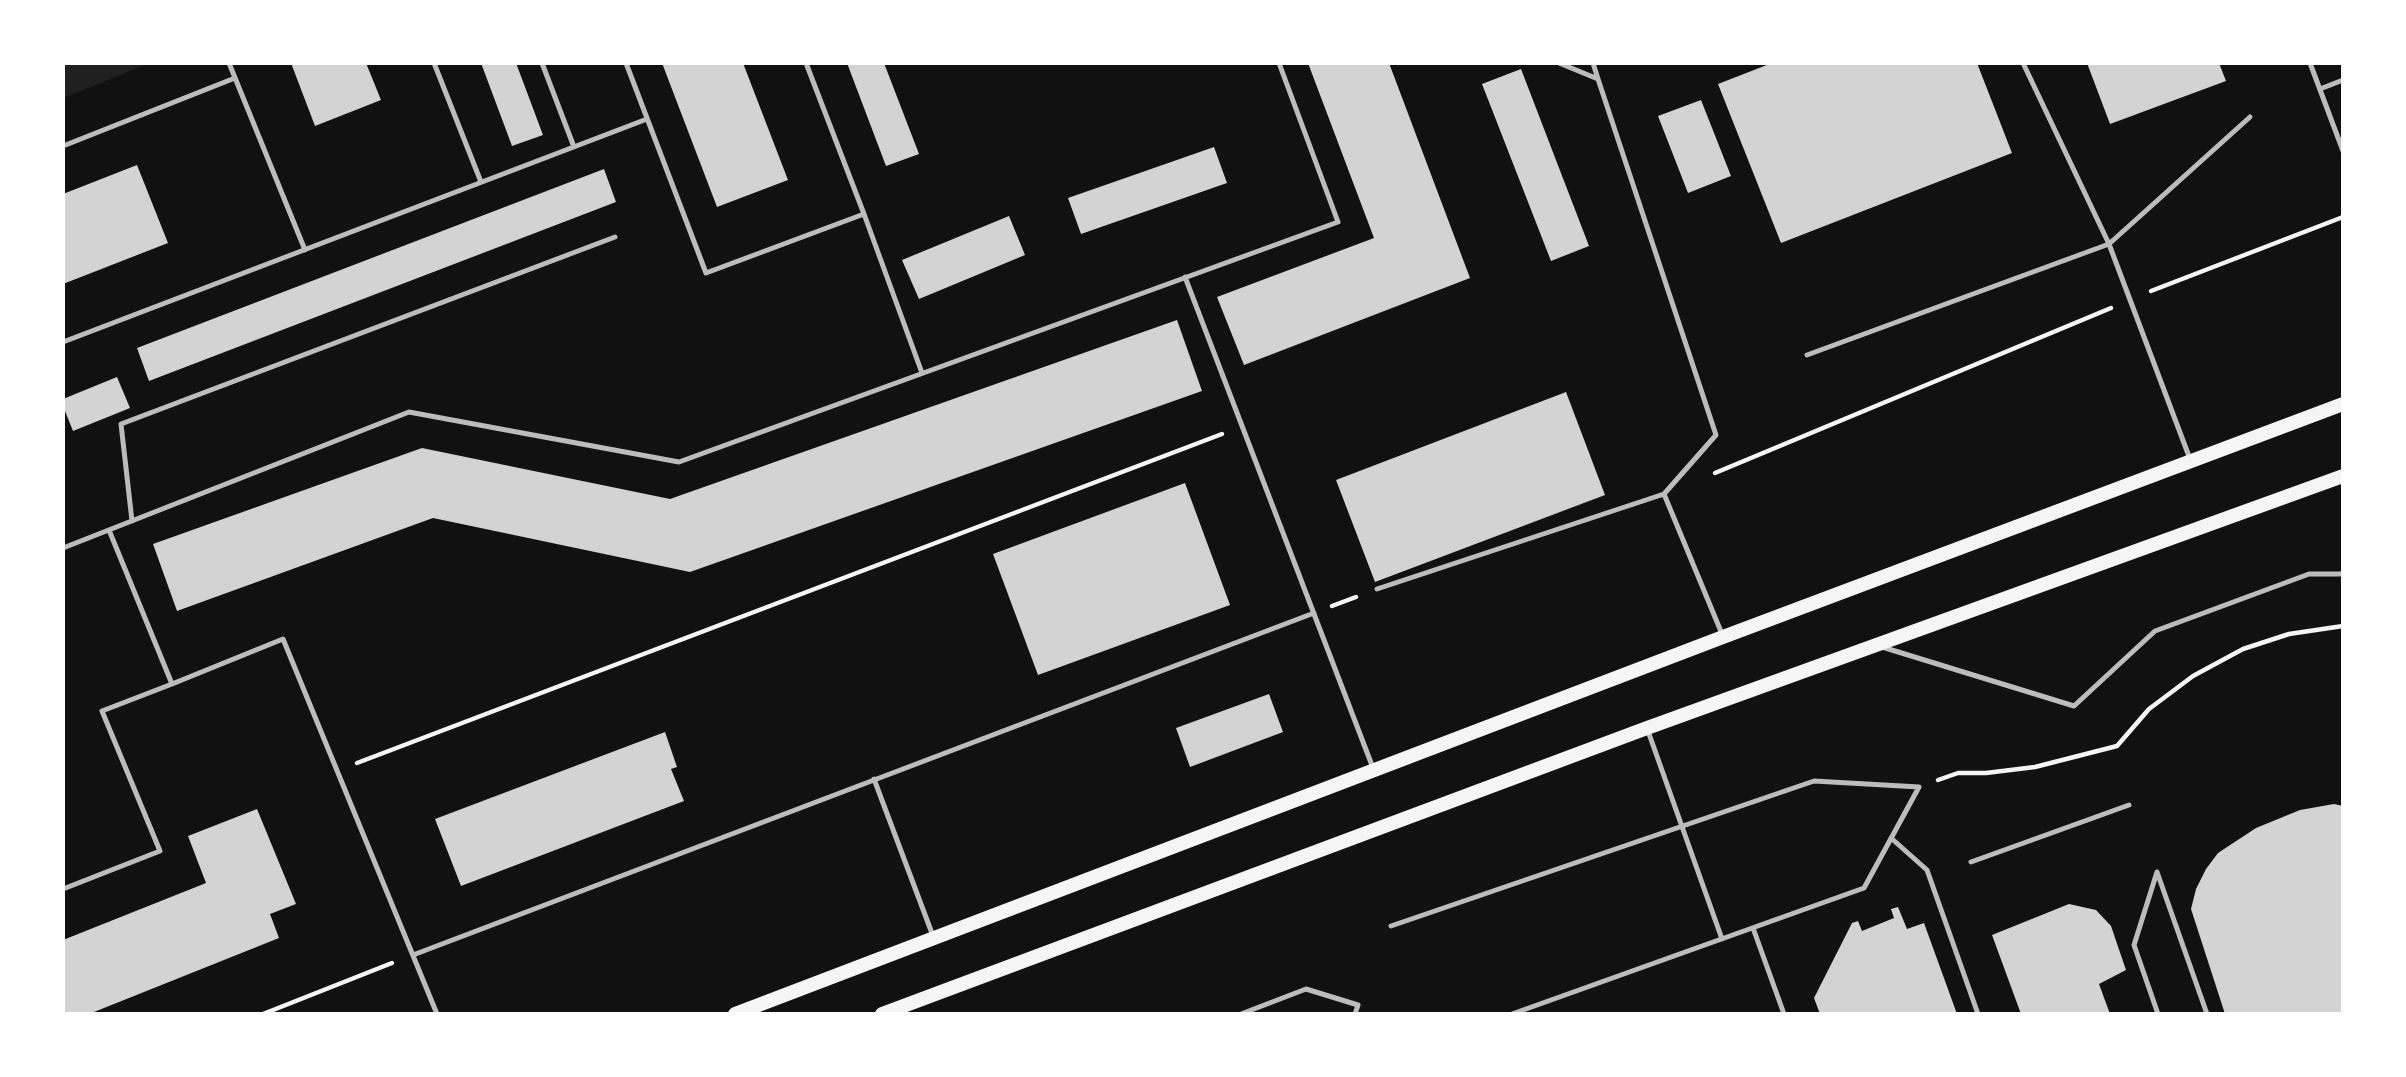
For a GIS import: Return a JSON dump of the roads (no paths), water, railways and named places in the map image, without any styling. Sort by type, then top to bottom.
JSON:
[{"type":"main road","points":[[735,1014],[2343,404]]},
{"type":"main road","points":[[882,1014],[1647,727],[2343,476]]},
{"type":"lane","points":[[229,63],[305,250]]},
{"type":"lane","points":[[434,63],[481,182]]},
{"type":"lane","points":[[542,63],[574,147]]},
{"type":"lane","points":[[626,63],[706,273],[864,214]]},
{"type":"lane","points":[[806,63],[922,373]]},
{"type":"lane","points":[[63,548],[408,412],[679,462],[1338,222],[1279,63]]},
{"type":"lane","points":[[1559,63],[1598,79]]},
{"type":"lane","points":[[1377,589],[1664,494],[1716,435],[1593,63]]},
{"type":"lane","points":[[2023,63],[2109,244],[2191,462]]},
{"type":"lane","points":[[2310,63],[2343,151]]},
{"type":"lane","points":[[63,146],[235,78]]},
{"type":"lane","points":[[2320,89],[2343,80]]},
{"type":"lane","points":[[1807,355],[2109,244],[2250,117]]},
{"type":"lane","points":[[63,342],[647,120]]},
{"type":"lane","points":[[132,521],[121,424],[615,237]]},
{"type":"lane","points":[[1185,277],[1374,771]]},
{"type":"lane","points":[[1664,494],[1723,637]]},
{"type":"lane","points":[[109,530],[172,684]]},
{"type":"lane","points":[[1876,645],[2074,706],[2155,631],[2309,574],[2343,574]]},
{"type":"lane","points":[[413,955],[1314,613]]},
{"type":"lane","points":[[63,889],[160,851],[102,710],[283,639],[437,1014]]},
{"type":"lane","points":[[1647,727],[1723,939]]},
{"type":"lane","points":[[874,779],[934,939]]},
{"type":"lane","points":[[1391,926],[1814,780],[1919,787],[1864,888],[1512,1014]]},
{"type":"lane","points":[[1971,862],[2129,805]]},
{"type":"lane","points":[[1891,838],[1927,870],[1978,1014]]},
{"type":"lane","points":[[2158,1014],[2134,945],[2157,872],[2207,1014]]},
{"type":"lane","points":[[1753,928],[1784,1014]]},
{"type":"lane","points":[[1241,1014],[1306,989],[1358,1005],[1355,1014]]}]
